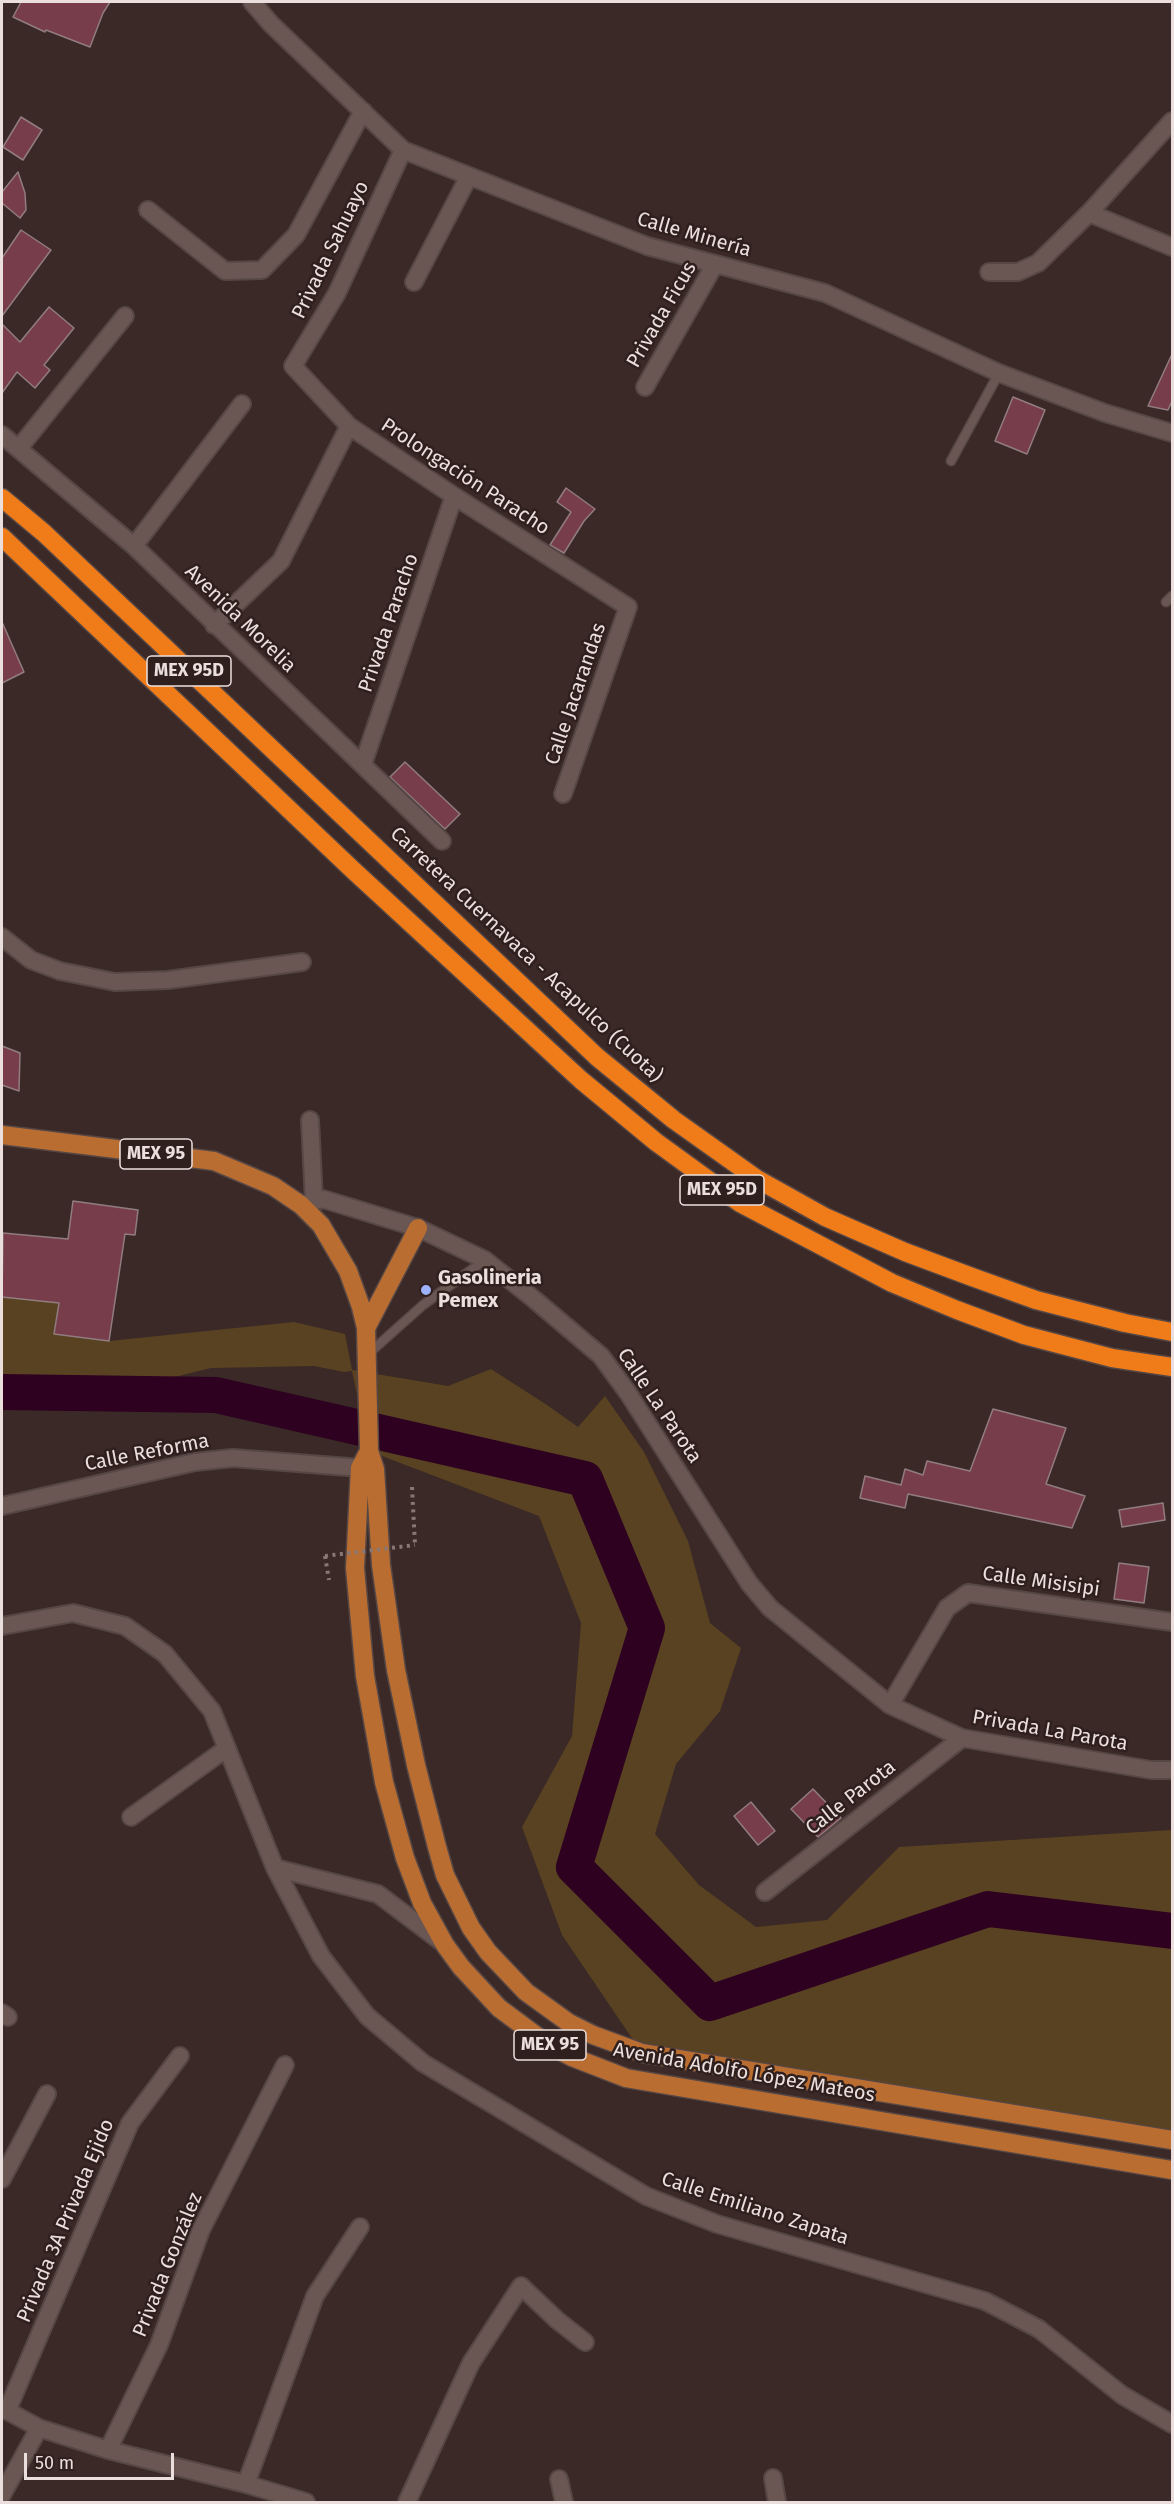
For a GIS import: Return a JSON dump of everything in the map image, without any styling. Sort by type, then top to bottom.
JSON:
[{"type":"highway","name":"Carretera Cuernavaca - Acapulco (Cuota)","points":[[2,498],[44,533],[597,1057],[674,1119],[758,1179],[825,1217],[905,1252],[972,1277],[1036,1300],[1125,1323],[1173,1332]]},
{"type":"highway","name":"MEX 95D","points":[[2,537],[362,878],[581,1080],[656,1142],[740,1203],[892,1283],[957,1310],[1024,1335],[1112,1358],[1173,1367]]},
{"type":"main road","name":"MEX 95","points":[[2,1135],[214,1161],[307,1203],[348,1271],[361,1307],[366,1328],[368,1456]]},
{"type":"main road","points":[[366,1328],[418,1228]]},
{"type":"main road","name":"Avenida Adolfo López Mateos","points":[[368,1456],[355,1568],[365,1676],[384,1782],[405,1858],[422,1903],[445,1945],[479,1989],[522,2027],[572,2057],[627,2078],[1173,2170]]},
{"type":"main road","name":"Avenida Adolfo López Mateos","points":[[368,1456],[396,1671],[416,1766],[445,1875],[471,1928],[488,1952],[526,1992],[569,2023],[592,2035],[642,2053],[1173,2140]]},
{"type":"street","name":"Calle Minería","points":[[252,2],[271,24],[403,150],[646,246],[825,293],[999,373],[1105,413],[1173,433]]},
{"type":"street","points":[[148,210],[225,271],[262,270],[296,235],[363,111]]},
{"type":"street","points":[[989,272],[1018,272],[1038,263],[1089,213],[1173,121]]},
{"type":"street","name":"Privada Sahuayo","points":[[293,366],[337,293],[403,150]]},
{"type":"street","points":[[414,282],[469,176]]},
{"type":"street","points":[[1089,213],[1173,247]]},
{"type":"street","name":"Privada Ficus","points":[[645,387],[716,264]]},
{"type":"street","points":[[19,448],[124,316]]},
{"type":"street","name":"Prolongación Paracho","points":[[293,366],[349,426],[628,607]]},
{"type":"street","points":[[134,546],[242,404]]},
{"type":"street","points":[[214,625],[281,561],[349,426]]},
{"type":"street","name":"Avenida Morelia","points":[[2,435],[134,546],[442,841]]},
{"type":"street","name":"Privada Paracho","points":[[363,764],[454,496]]},
{"type":"street","name":"Calle Jacarandas","points":[[563,794],[628,607]]},
{"type":"street","points":[[2,937],[31,960],[60,971],[115,981],[168,980],[302,962]]},
{"type":"street","points":[[307,1203],[310,1120]]},
{"type":"street","name":"Calle La Parota","points":[[307,1203],[323,1199],[418,1228],[485,1260],[601,1356],[628,1393],[749,1583],[770,1608],[891,1705]]},
{"type":"street","name":"Calle Reforma","points":[[2,1506],[195,1462],[233,1458],[368,1456]]},
{"type":"street","name":"Calle Misisipi","points":[[891,1705],[947,1608],[968,1593],[1173,1622]]},
{"type":"street","name":"Calle Emiliano Zapata","points":[[2,1626],[73,1613],[125,1626],[165,1654],[212,1711],[275,1868],[321,1956],[367,2016],[423,2063],[646,2196],[717,2224],[985,2301],[1039,2329],[1122,2395],[1173,2424]]},
{"type":"street","name":"Privada La Parota","points":[[891,1705],[962,1738],[1151,1770],[1173,1770]]},
{"type":"street","name":"Calle Parota","points":[[765,1892],[962,1738]]},
{"type":"street","points":[[131,1817],[228,1748]]},
{"type":"street","points":[[275,1868],[378,1894],[445,1945]]},
{"type":"street","name":"Privada 3A Privada Ejido","points":[[4,2410],[130,2123],[180,2056]]},
{"type":"street","name":"Privada González","points":[[108,2450],[159,2345],[201,2230],[285,2065]]},
{"type":"street","points":[[2,2179],[47,2094]]},
{"type":"street","points":[[246,2484],[315,2296],[360,2228]]},
{"type":"street","points":[[407,2502],[471,2363],[521,2286],[585,2342]]},
{"type":"street","points":[[4,2410],[39,2428],[108,2450],[246,2484],[306,2502]]},
{"type":"street","points":[[2,2496],[39,2428]]},
{"type":"street","points":[[773,2478],[777,2502]]},
{"type":"street","points":[[559,2479],[564,2502]]},
{"type":"lane","points":[[951,461],[999,373]]},
{"type":"lane","points":[[367,1363],[423,1305],[485,1260]]},
{"type":"path","points":[[329,1580],[325,1556],[415,1545],[412,1487]]},
{"type":"shaded area","points":[[2,1297],[59,1302],[54,1334],[109,1341],[294,1322],[345,1334],[352,1370],[448,1386],[491,1369],[578,1427],[605,1396],[644,1452],[688,1541],[710,1623],[741,1648],[720,1711],[676,1764],[655,1834],[699,1885],[756,1927],[827,1920],[899,1847],[1172,1830],[1172,2139],[642,2053],[562,1935],[522,1827],[572,1736],[581,1623],[539,1516],[369,1451],[352,1371],[344,1372],[314,1366],[211,1368],[118,1391],[18,1384],[2,1378]]},
{"type":"building","points":[[21,2],[110,2],[103,13],[90,47],[46,30],[45,32],[13,17]]},
{"type":"building","points":[[21,117],[42,130],[23,160],[3,147]]},
{"type":"building","points":[[18,172],[25,193],[26,210],[20,218],[2,203],[2,192]]},
{"type":"building","points":[[21,230],[51,250],[2,316],[2,258]]},
{"type":"building","points":[[49,307],[74,328],[44,365],[50,370],[35,388],[17,372],[2,393],[2,324],[20,342]]},
{"type":"building","points":[[1173,352],[1173,399],[1168,410],[1148,406]]},
{"type":"building","points":[[1013,397],[1045,410],[1027,454],[995,441]]},
{"type":"building","points":[[566,488],[595,509],[584,521],[564,553],[550,545],[571,512],[557,502]]},
{"type":"building","points":[[2,622],[24,672],[2,683]]},
{"type":"building","points":[[405,762],[460,814],[445,829],[390,777]]},
{"type":"building","points":[[2,1046],[20,1053],[19,1091],[2,1085]]},
{"type":"building","points":[[73,1201],[138,1210],[135,1235],[125,1234],[109,1341],[54,1334],[59,1303],[2,1297],[3,1233],[68,1239]]},
{"type":"building","points":[[993,1409],[1066,1428],[1046,1484],[1085,1496],[1072,1528],[908,1494],[905,1508],[860,1498],[865,1476],[901,1485],[905,1469],[923,1475],[927,1461],[970,1471]]},
{"type":"building","points":[[1163,1503],[1165,1520],[1122,1527],[1119,1510]]},
{"type":"building","points":[[1119,1563],[1149,1567],[1144,1603],[1114,1599]]},
{"type":"building","points":[[813,1789],[841,1818],[818,1837],[791,1809]]},
{"type":"building","points":[[751,1802],[775,1831],[758,1845],[734,1816]]},
{"type":"waterway","points":[[2,1392],[216,1395],[585,1479],[647,1628],[574,1867],[710,2003],[988,1909],[1172,1931]]},
{"type":"place","name":"Gasolineria Pemex","points":[[426,1290]]}]
